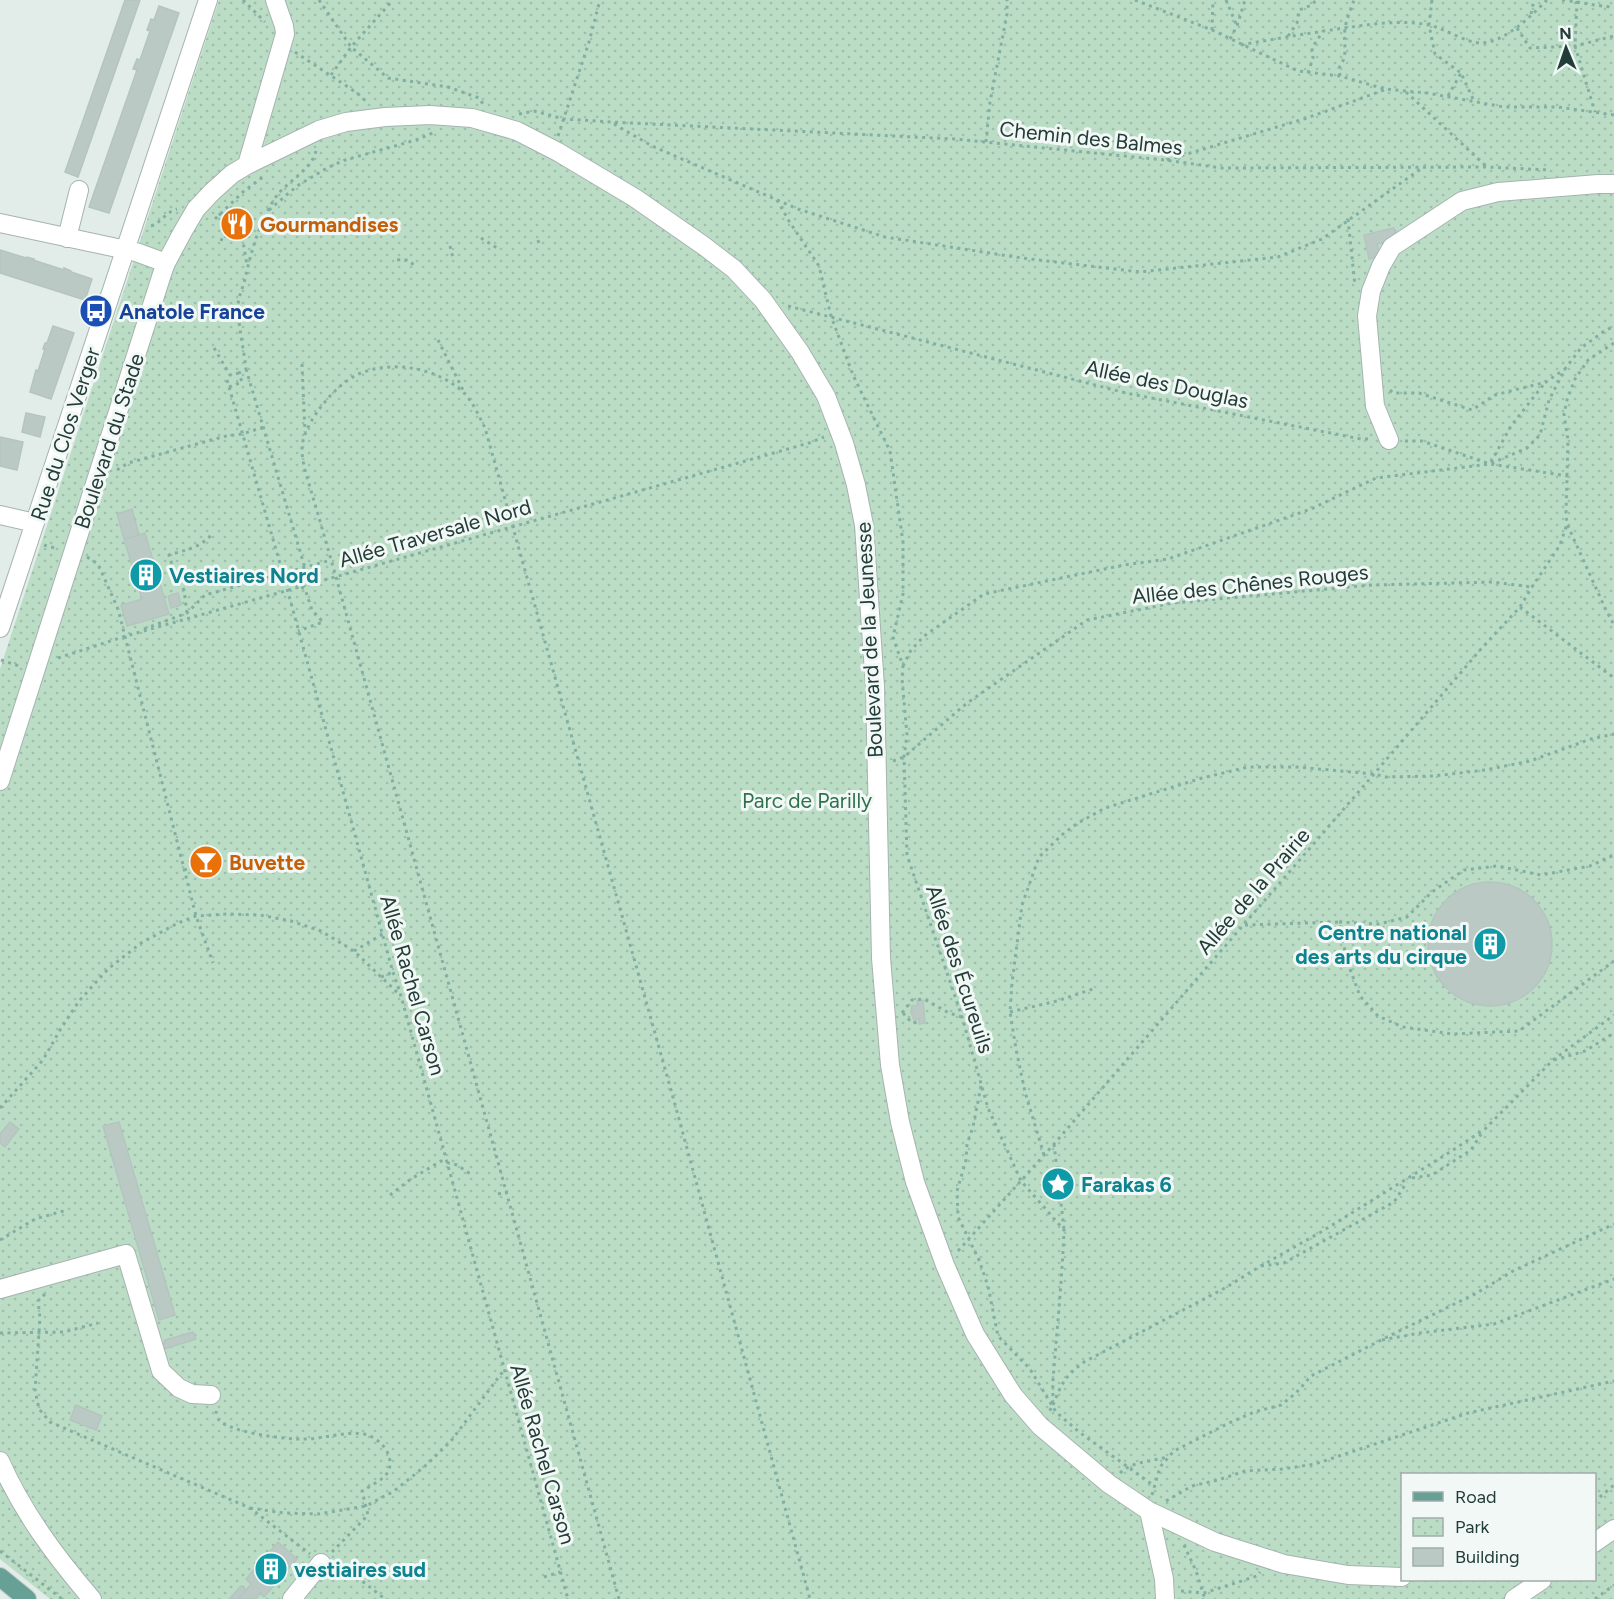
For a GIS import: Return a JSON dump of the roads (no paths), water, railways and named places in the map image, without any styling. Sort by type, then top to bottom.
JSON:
[{"type":"main road","points":[[0,1577],[27,1599]]},
{"type":"street","name":"Rue du Clos Verger","points":[[0,628],[207,0]]},
{"type":"street","points":[[247,165],[285,34],[275,0]]},
{"type":"street","name":"Boulevard de la Jeunesse","points":[[385,117],[430,115],[472,118],[517,131],[558,152],[635,198],[734,269],[763,300],[800,352],[826,396],[856,485],[864,525],[875,687],[881,958],[892,1083],[906,1152],[923,1208],[945,1265],[975,1334],[1013,1395],[1040,1426],[1109,1484],[1149,1511],[1174,1523],[1215,1542],[1284,1564],[1348,1575],[1401,1576]]},
{"type":"street","name":"Boulevard du Stade","points":[[0,781],[29,665],[166,264],[195,212],[207,197],[232,174],[247,165],[319,130],[346,122],[385,117]]},
{"type":"street","points":[[1389,440],[1375,406],[1367,316],[1371,291],[1381,266],[1392,248],[1462,201],[1498,192],[1614,184]]},
{"type":"street","points":[[67,238],[79,190]]},
{"type":"street","points":[[0,223],[136,252],[166,264]]},
{"type":"street","points":[[0,515],[35,523]]},
{"type":"street","points":[[0,1288],[126,1254],[161,1371],[179,1388],[192,1394],[211,1395]]},
{"type":"street","points":[[0,1461],[29,1517],[61,1563],[92,1599]]},
{"type":"street","points":[[1149,1511],[1158,1547],[1165,1594]]},
{"type":"street","points":[[1596,1542],[1614,1529]]},
{"type":"street","points":[[292,1599],[321,1563]]},
{"type":"street","points":[[1514,1599],[1541,1581]]},
{"type":"place","name":"Gourmandises","points":[[237,224]]},
{"type":"place","name":"Anatole France","points":[[96,311]]},
{"type":"place","name":"Vestiaires Nord","points":[[146,575]]},
{"type":"place","name":"Buvette","points":[[206,862]]},
{"type":"place","name":"Centre national des arts du cirque","points":[[1490,944]]},
{"type":"place","name":"Farakas 6","points":[[1058,1184]]},
{"type":"place","name":"vestiaires sud","points":[[271,1569]]},
{"type":"park label","name":"Parc de Parilly","points":[[807,800]]}]
